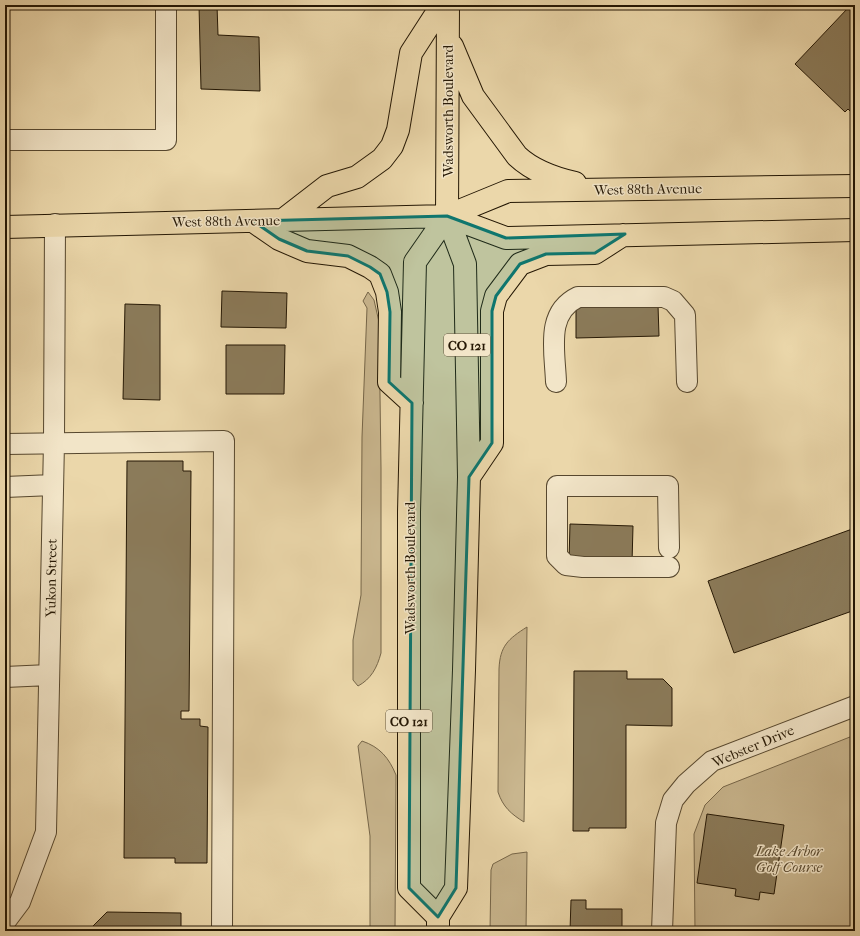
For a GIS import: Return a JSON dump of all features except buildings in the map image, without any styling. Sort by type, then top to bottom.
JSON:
[{"type":"main road","points":[[283,220],[327,186],[357,176],[382,159],[392,146],[398,130],[411,53],[442,5]]},
{"type":"main road","name":"Wadsworth Boulevard","points":[[447,216],[415,262],[409,512],[409,888],[438,924],[456,888],[469,477],[465,264],[447,216],[448,5]]},
{"type":"main road","points":[[448,37],[473,96],[516,156],[525,164],[552,178],[601,190]]},
{"type":"main road","name":"West 88th Avenue","points":[[5,227],[55,224],[447,216],[508,191],[855,186]]},
{"type":"main road","name":"West 88th Avenue","points":[[447,216],[506,238],[625,234],[855,230]]},
{"type":"main road","points":[[253,221],[279,239],[307,251],[348,256],[380,274],[387,292],[390,312],[389,382],[412,403]]},
{"type":"main road","points":[[469,477],[492,443],[492,311],[496,296],[520,264],[546,254],[595,253],[625,234]]},
{"type":"street","points":[[5,140],[166,140],[166,5]]},
{"type":"street","name":"Yukon Street","points":[[5,922],[20,902],[46,832],[54,442],[55,224]]},
{"type":"street","points":[[556,382],[555,325],[562,308],[568,302],[578,297],[664,297],[673,301],[685,315],[688,382]]},
{"type":"street","points":[[5,444],[54,442],[224,441],[222,931]]},
{"type":"street","points":[[5,487],[53,485]]},
{"type":"street","points":[[557,486],[668,486],[669,557],[566,565],[557,556],[557,486]]},
{"type":"street","points":[[5,678],[49,675]]},
{"type":"street","name":"Webster Drive","points":[[662,931],[666,823],[673,800],[686,784],[712,761],[855,706]]},
{"type":"highlighted area","points":[[447,216],[506,238],[625,234],[595,253],[546,254],[520,264],[496,296],[492,311],[492,443],[469,477],[456,888],[438,917],[409,888],[412,403],[389,382],[390,312],[387,292],[380,274],[370,267],[348,256],[307,251],[279,239],[253,221]]},
{"type":"green space","points":[[368,292],[374,300],[379,322],[381,653],[378,664],[373,672],[367,680],[358,686],[353,680],[353,640],[361,595],[362,437],[367,308],[363,301]]},
{"type":"green space","points":[[527,627],[524,822],[508,810],[502,802],[498,792],[499,669],[501,654],[506,644],[510,639]]},
{"type":"green space","name":"Lake Arbor Golf Course","points":[[855,735],[855,931],[695,931],[694,834],[705,805],[723,787]]},
{"type":"green space","points":[[362,741],[374,746],[387,758],[396,775],[395,931],[370,931],[370,836],[358,746]]},
{"type":"green space","points":[[527,852],[526,931],[490,931],[491,870],[493,864],[512,854]]}]
